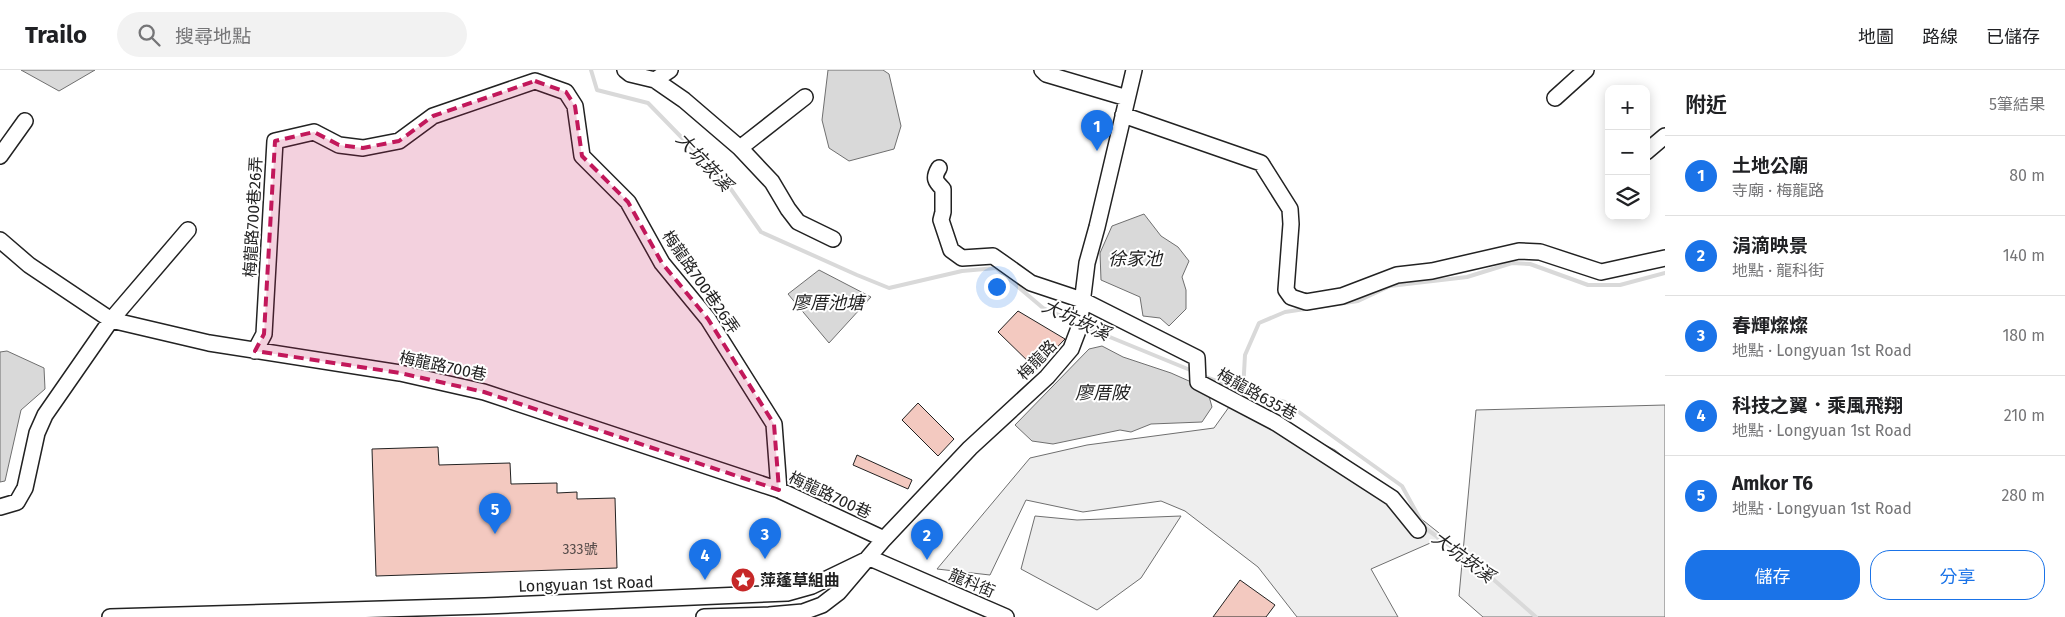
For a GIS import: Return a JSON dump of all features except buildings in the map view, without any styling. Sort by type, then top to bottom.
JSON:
[{"type":"street","points":[[625,70],[630,74],[655,80],[684,100],[740,148],[772,182],[798,222],[833,239]]},
{"type":"street","points":[[655,80],[670,70]]},
{"type":"street","name":"梅龍路","points":[[870,558],[884,539],[970,448],[1047,377],[1072,349],[1081,315],[1087,263],[1134,70]]},
{"type":"street","points":[[1555,98],[1586,70]]},
{"type":"street","points":[[1053,72],[1127,98]]},
{"type":"street","name":"梅龍路700巷26弄","points":[[255,350],[264,334],[275,141],[314,132],[340,145],[363,148],[399,141],[433,116],[536,81],[566,92],[575,106],[582,156],[628,202],[662,263],[708,319],[774,424],[779,490]]},
{"type":"street","points":[[740,148],[805,97]]},
{"type":"street","points":[[1123,115],[1261,163],[1290,209],[1291,224],[1286,290],[1291,297],[1306,302],[1342,296],[1397,275],[1432,271],[1519,251],[1540,252],[1600,272],[1665,258]]},
{"type":"street","points":[[0,156],[25,121]]},
{"type":"street","points":[[1650,149],[1665,136]]},
{"type":"street","name":"梅龍路635巷","points":[[939,168],[934,176],[935,182],[943,189],[941,220],[951,250],[962,258],[993,256],[1081,315],[1197,358],[1198,382],[1276,423],[1392,498],[1418,530]]},
{"type":"street","points":[[0,508],[17,502],[25,488],[37,433],[45,415],[111,320],[188,230]]},
{"type":"street","name":"梅龍路700巷","points":[[0,240],[30,265],[111,320],[209,343],[400,373],[484,392],[779,490],[884,539]]},
{"type":"street","points":[[704,617],[803,612],[822,605],[839,592],[870,558]]},
{"type":"street","name":"Longyuan 1st Road","points":[[110,617],[553,610],[787,593],[812,586],[870,558]]},
{"type":"street","name":"龍科街","points":[[870,558],[1006,617]]},
{"type":"highlighted area","points":[[535,81],[566,92],[575,106],[582,156],[628,202],[662,263],[708,319],[774,424],[779,490],[484,392],[400,373],[255,351],[264,334],[275,141],[314,132],[339,145],[363,148],[399,141],[433,116]]},
{"type":"shaded area","points":[[1234,400],[1335,450],[1444,537],[1371,569],[1398,617],[1297,617],[1258,567],[1185,511],[1161,501],[1083,512],[1026,500],[990,575],[937,569],[1030,458],[1087,445],[1214,428]]},
{"type":"shaded area","points":[[1665,405],[1665,617],[1483,617],[1459,596],[1476,410]]},
{"type":"shaded area","points":[[1035,516],[1077,520],[1181,516],[1141,578],[1097,610],[1021,569]]},
{"type":"water","points":[[21,70],[95,70],[59,91]]},
{"type":"water","points":[[828,70],[883,70],[889,74],[901,126],[894,149],[849,161],[829,148],[822,120]]},
{"type":"water","name":"徐家池","points":[[1144,214],[1161,236],[1178,247],[1189,261],[1182,277],[1186,290],[1186,309],[1169,326],[1160,318],[1143,316],[1140,297],[1101,280],[1100,253],[1112,226]]},
{"type":"water","name":"廖厝池塘","points":[[819,270],[871,297],[829,343],[788,294]]},
{"type":"water","name":"廖厝陂","points":[[1102,346],[1123,357],[1171,373],[1207,389],[1212,407],[1202,422],[1151,424],[1131,432],[1120,430],[1053,444],[1032,441],[1015,425],[1089,349]]},
{"type":"water","points":[[7,351],[44,368],[45,389],[21,410],[5,481],[0,482],[0,352]]},
{"type":"waterway","name":"大坑崁溪","points":[[591,70],[597,90],[648,103],[728,185],[761,232],[889,288],[962,271],[996,268],[1043,308],[1077,323]]},
{"type":"waterway","points":[[1243,391],[1245,355],[1259,323],[1285,312],[1358,301],[1390,286],[1467,277],[1512,263],[1530,264],[1588,285],[1620,285],[1665,273]]},
{"type":"waterway","name":"大坑崁溪","points":[[1083,326],[1195,372]]},
{"type":"waterway","name":"大坑崁溪","points":[[1201,375],[1243,391],[1285,402],[1402,486],[1425,528],[1477,565],[1536,617]]},
{"type":"place","name":"土地公廟","points":[[1097,151]]},
{"type":"place","name":"Amkor T6","points":[[495,534]]},
{"type":"place","name":"春輝燦燦","points":[[765,559]]},
{"type":"place","name":"涓滴映景","points":[[927,560]]},
{"type":"place","name":"科技之翼．乘風飛翔","points":[[705,580]]},
{"type":"place","name":"萍蓬草組曲","points":[[743,580]]}]
